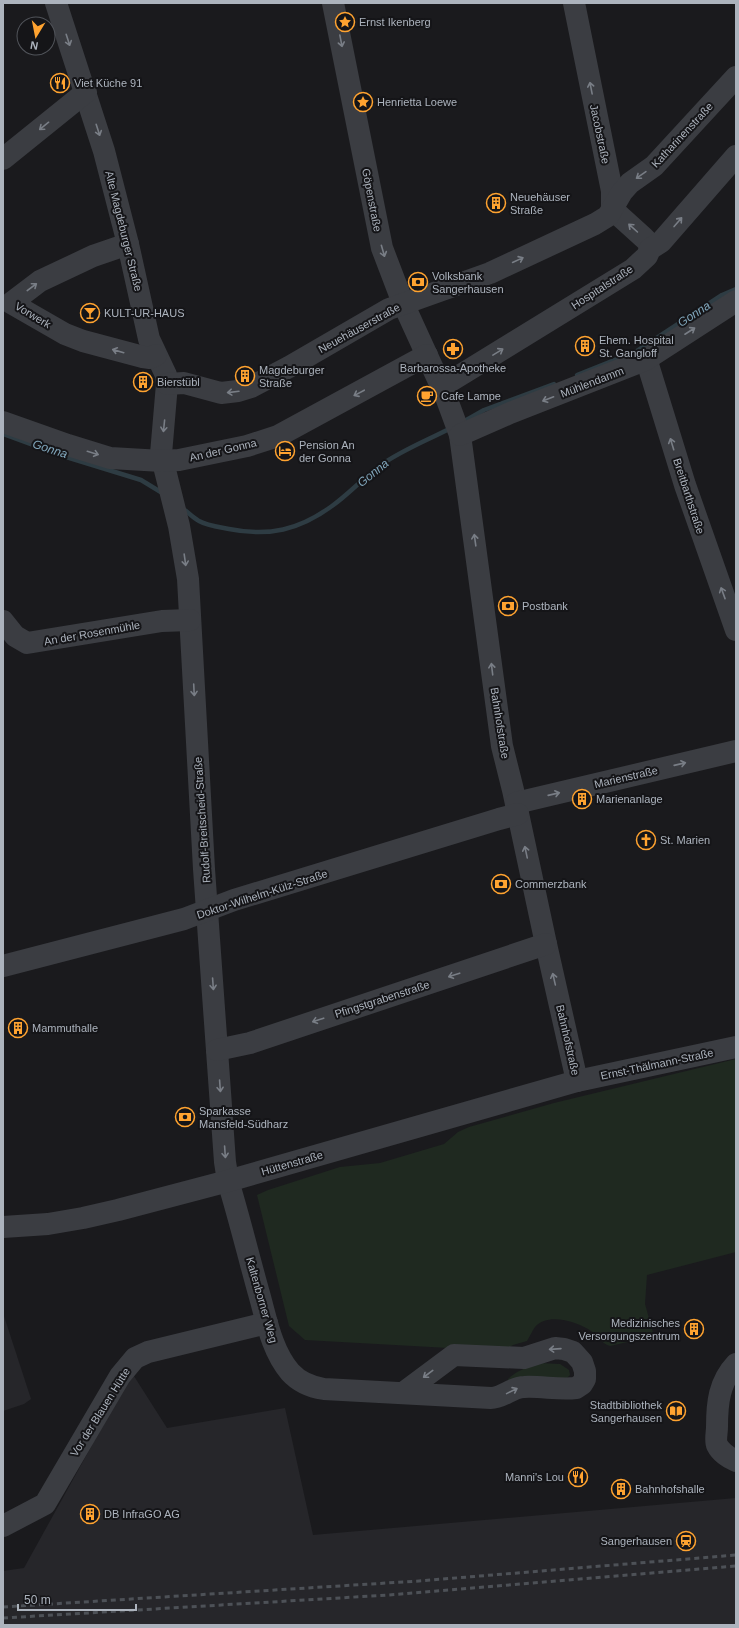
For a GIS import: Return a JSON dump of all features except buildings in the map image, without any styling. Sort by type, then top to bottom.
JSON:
[{"type":"street","name":"Alte Magdeburger Straße","points":[[56,3],[104,151],[128,244],[149,339],[164,370],[167,384],[162,461]]},
{"type":"street","name":"Göpenstraße","points":[[333,3],[378,234],[386,261],[403,303],[444,394]]},
{"type":"street","name":"Jacobstraße","points":[[574,3],[612,191],[612,209]]},
{"type":"street","name":"Katharinenstraße","points":[[612,209],[622,192],[630,183],[654,166],[736,77]]},
{"type":"street","points":[[3,159],[86,92]]},
{"type":"street","name":"Hospitalstraße","points":[[444,394],[633,268],[647,256],[650,249],[661,242],[736,156]]},
{"type":"street","points":[[612,209],[649,243],[650,249]]},
{"type":"street","name":"Neuehäuserstraße","points":[[167,384],[184,383],[220,392],[238,391],[251,387],[289,367],[389,309],[490,273],[595,224],[608,216],[612,209]]},
{"type":"street","name":"Vorwerk","points":[[128,244],[93,256],[40,281],[7,300],[65,334],[83,341],[143,358],[150,358],[156,355]]},
{"type":"street","name":"Mühlendamm","points":[[459,433],[645,360],[736,301]]},
{"type":"street","name":"An der Gonna","points":[[3,422],[97,455],[121,459],[162,461],[179,460],[240,447],[278,436],[427,355]]},
{"type":"street","name":"Breitbarthstraße","points":[[645,360],[649,368],[685,485],[736,630]]},
{"type":"street","name":"Bahnhofstraße","points":[[444,394],[459,433],[502,746],[577,1081]]},
{"type":"street","name":"Rudolf-Breitscheid-Straße","points":[[162,461],[178,522],[186,562],[217,1050],[225,1162],[228,1181]]},
{"type":"street","name":"An der Rosenmühle","points":[[3,621],[15,636],[27,643],[162,621],[190,620]]},
{"type":"street","name":"Marienstraße","points":[[517,808],[736,750]]},
{"type":"street","name":"Doktor-Wilhelm-Külz-Straße","points":[[3,966],[184,919],[239,899],[499,819],[517,808]]},
{"type":"street","name":"Pfingstgrabenstraße","points":[[217,1050],[250,1043],[546,944]]},
{"type":"street","name":"Ernst-Thälmann-Straße","points":[[577,1081],[736,1047]]},
{"type":"street","name":"Hüttenstraße","points":[[3,1227],[48,1224],[83,1218],[228,1181],[577,1081]]},
{"type":"street","name":"Kaltenborner Weg","points":[[228,1181],[267,1323],[276,1348],[285,1365],[294,1376],[306,1384],[324,1389],[496,1398],[525,1386],[576,1388],[583,1382],[585,1371],[582,1362],[573,1352],[561,1348],[547,1349],[524,1358],[454,1355],[403,1393]]},
{"type":"street","name":"Vor der Blauen Hütte","points":[[3,1526],[45,1504],[120,1376],[135,1358],[148,1352],[267,1323]]},
{"type":"street","points":[[736,1364],[724,1380],[719,1394],[717,1407],[717,1444],[724,1455],[736,1461]]},
{"type":"shaded area","points":[[3,1313],[31,1399],[24,1404],[3,1411]]},
{"type":"shaded area","points":[[132,1373],[167,1428],[285,1408],[313,1535],[736,1498],[736,1625],[3,1625],[3,1571],[24,1568]]},
{"type":"green space","points":[[736,1059],[736,1252],[647,1275],[645,1304],[654,1336],[610,1346],[602,1342],[591,1331],[579,1324],[555,1319],[541,1322],[535,1327],[527,1341],[513,1345],[503,1351],[305,1340],[289,1326],[257,1195],[268,1190],[340,1167],[380,1163],[444,1144],[458,1132],[469,1127],[554,1103]]},
{"type":"green space","points":[[539,1363],[560,1364],[569,1370],[570,1375],[566,1379],[508,1382],[508,1379],[515,1374],[527,1367]]},
{"type":"waterway","name":"Gonna","points":[[577,375],[637,351],[722,295],[736,289]]},
{"type":"waterway","name":"Gonna","points":[[461,423],[484,410],[554,384]]},
{"type":"waterway","name":"Gonna","points":[[182,508],[202,523],[214,526],[257,532],[283,530],[308,521],[320,514],[389,460],[451,428]]},
{"type":"waterway","name":"Gonna","points":[[3,434],[63,456],[141,480],[164,494]]},
{"type":"railway","points":[[3,1607],[419,1581],[736,1555]]},
{"type":"railway","points":[[3,1618],[389,1595],[736,1566]]},
{"type":"place","name":"Ernst Ikenberg","points":[[345,22]]},
{"type":"place","name":"Viet Küche 91","points":[[60,83]]},
{"type":"place","name":"Henrietta Loewe","points":[[363,102]]},
{"type":"place","name":"Neuehäuser Straße","points":[[496,203]]},
{"type":"place","name":"Volksbank Sangerhausen","points":[[418,282]]},
{"type":"place","name":"KULT-UR-HAUS","points":[[90,313]]},
{"type":"place","name":"Ehem. Hospital St. Gangloff","points":[[585,346]]},
{"type":"place","name":"Barbarossa-Apotheke","points":[[453,349]]},
{"type":"place","name":"Magdeburger Straße","points":[[245,376]]},
{"type":"place","name":"Bierstübl","points":[[143,382]]},
{"type":"place","name":"Cafe Lampe","points":[[427,396]]},
{"type":"place","name":"Pension An der Gonna","points":[[285,451]]},
{"type":"place","name":"Postbank","points":[[508,606]]},
{"type":"place","name":"Marienanlage","points":[[582,799]]},
{"type":"place","name":"St. Marien","points":[[646,840]]},
{"type":"place","name":"Commerzbank","points":[[501,884]]},
{"type":"place","name":"Mammuthalle","points":[[18,1028]]},
{"type":"place","name":"Sparkasse Mansfeld-Südharz","points":[[185,1117]]},
{"type":"place","name":"Medizinisches Versorgungszentrum","points":[[694,1329]]},
{"type":"place","name":"Stadtbibliothek Sangerhausen","points":[[676,1411]]},
{"type":"place","name":"Manni's Lou","points":[[578,1477]]},
{"type":"place","name":"Bahnhofshalle","points":[[621,1489]]},
{"type":"place","name":"DB InfraGO AG","points":[[90,1514]]},
{"type":"place","name":"Sangerhausen","points":[[686,1541]]}]
